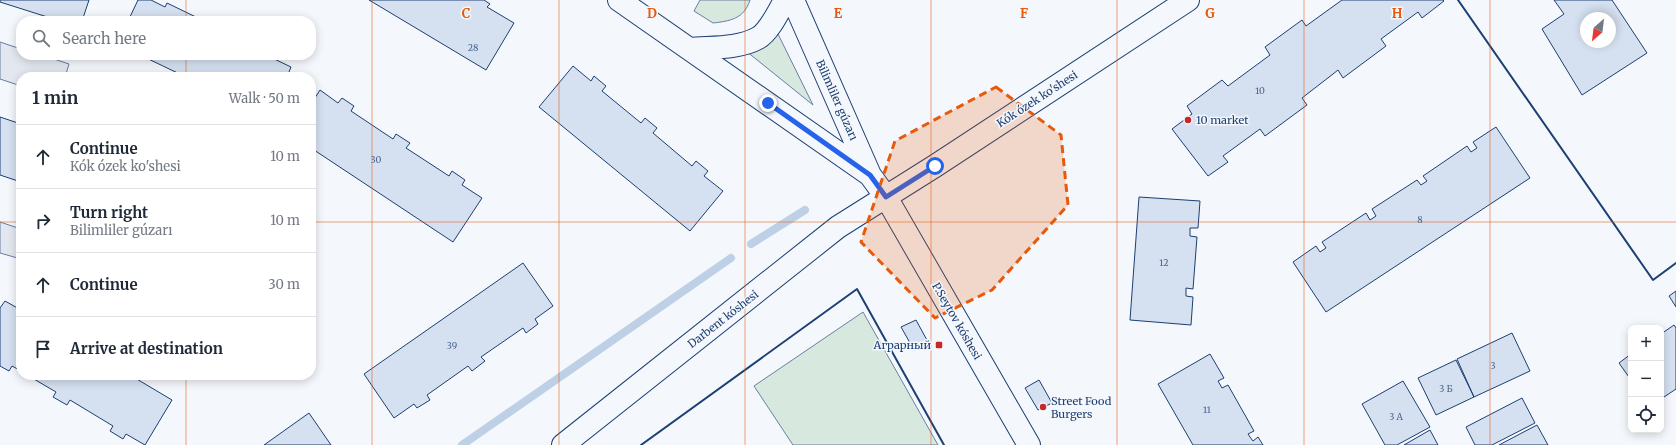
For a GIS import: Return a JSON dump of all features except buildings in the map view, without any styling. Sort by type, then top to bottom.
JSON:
[{"type":"main road","points":[[619,0],[870,175]]},
{"type":"main road","points":[[690,49],[740,45],[759,38],[775,19],[785,0]]},
{"type":"main road","name":"Bilimliler gúzarı","points":[[793,0],[870,175],[886,197]]},
{"type":"main road","name":"Kók ózek ko'shesi","points":[[886,197],[948,158],[1188,0]]},
{"type":"main road","name":"Darbent kóshesi","points":[[563,445],[838,227],[886,197]]},
{"type":"main road","name":"P.Seytov kóshesi","points":[[886,197],[1029,445]]},
{"type":"highlighted area","points":[[996,87],[1061,135],[1068,205],[992,290],[935,318],[861,242],[895,141]]},
{"type":"shaded area","points":[[700,0],[750,0],[744,11],[736,18],[713,23],[694,11]]},
{"type":"shaded area","points":[[777,32],[813,105],[746,51]]},
{"type":"shaded area","points":[[0,42],[16,47],[16,60],[57,60],[69,64],[67,72],[16,72],[16,84],[0,79]]},
{"type":"shaded area","points":[[0,222],[16,227],[16,258],[0,253]]},
{"type":"shaded area","points":[[863,312],[938,445],[793,445],[754,386]]},
{"type":"waterway","points":[[751,244],[805,210]]},
{"type":"waterway","points":[[462,445],[731,258]]},
{"type":"wall","points":[[1458,0],[1653,280],[1676,263]]},
{"type":"wall","points":[[641,445],[857,289],[944,445]]},
{"type":"place","name":"10 market","points":[[1188,120]]},
{"type":"place","name":"Аграрный","points":[[939,345]]},
{"type":"place","name":"Street Food Burgers","points":[[1043,407]]},
{"type":"route","points":[[768,103],[870,175],[886,197],[935,166]]}]
